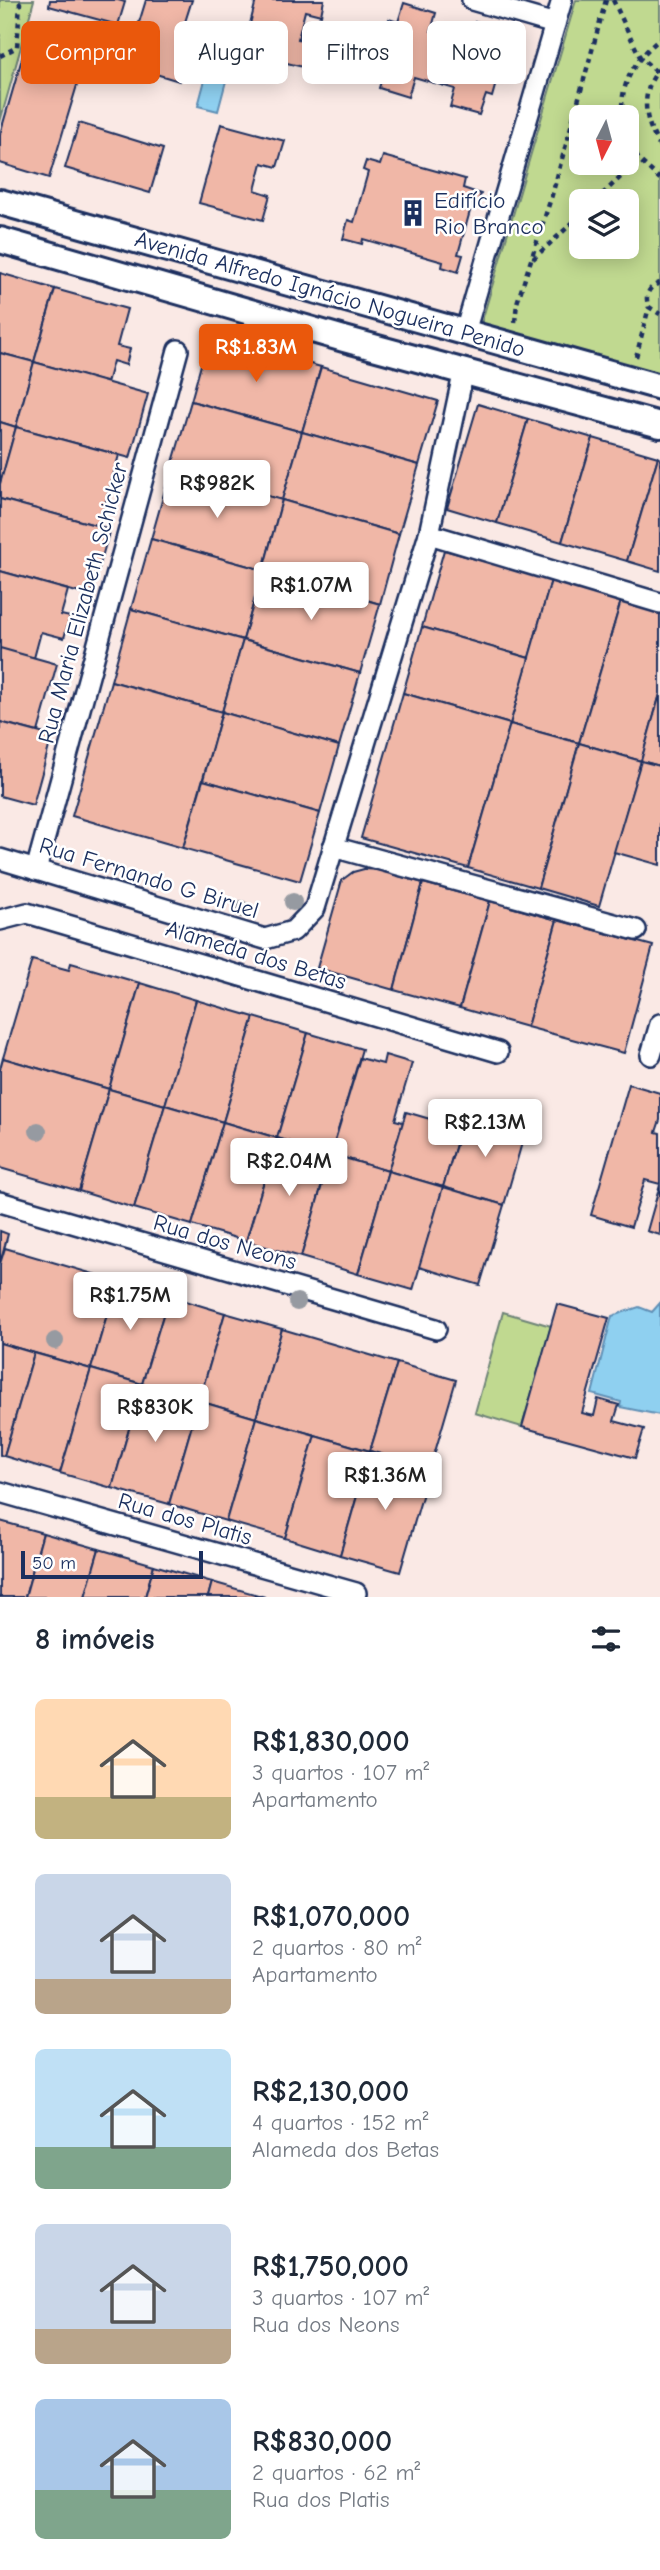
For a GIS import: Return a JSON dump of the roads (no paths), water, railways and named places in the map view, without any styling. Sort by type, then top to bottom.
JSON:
[{"type":"street","points":[[472,0],[555,24]]},
{"type":"street","points":[[465,332],[562,0]]},
{"type":"street","name":"Avenida Alfredo Ignácio Nogueira Penido","points":[[0,202],[660,387]]},
{"type":"street","name":"Avenida Alfredo Ignácio Nogueira Penido","points":[[0,240],[345,339],[660,425]]},
{"type":"street","points":[[287,321],[299,315],[303,308],[305,293],[299,285]]},
{"type":"street","points":[[345,339],[335,322],[337,314],[342,307],[357,303]]},
{"type":"street","name":"Rua Maria Elizabeth Schicker","points":[[36,870],[178,350]]},
{"type":"street","points":[[464,370],[429,534],[333,847],[636,930]]},
{"type":"street","points":[[429,534],[660,603]]},
{"type":"street","name":"Rua Fernando G Biruel","points":[[0,859],[265,939],[293,931],[315,908],[333,847]]},
{"type":"street","name":"Alameda dos Betas","points":[[0,920],[27,913],[498,1052]]},
{"type":"street","points":[[650,1055],[660,1024]]},
{"type":"street","name":"Rua dos Neons","points":[[0,1202],[436,1329]]},
{"type":"street","name":"Rua dos Platis","points":[[0,1492],[356,1593]]},
{"type":"water","points":[[204,84],[225,84],[218,111],[198,106]]},
{"type":"water","points":[[660,1303],[660,1415],[620,1407],[621,1402],[592,1394],[612,1316],[639,1307],[652,1312]]},
{"type":"place","name":"Edifício Rio Branco","points":[[413,213]]}]
